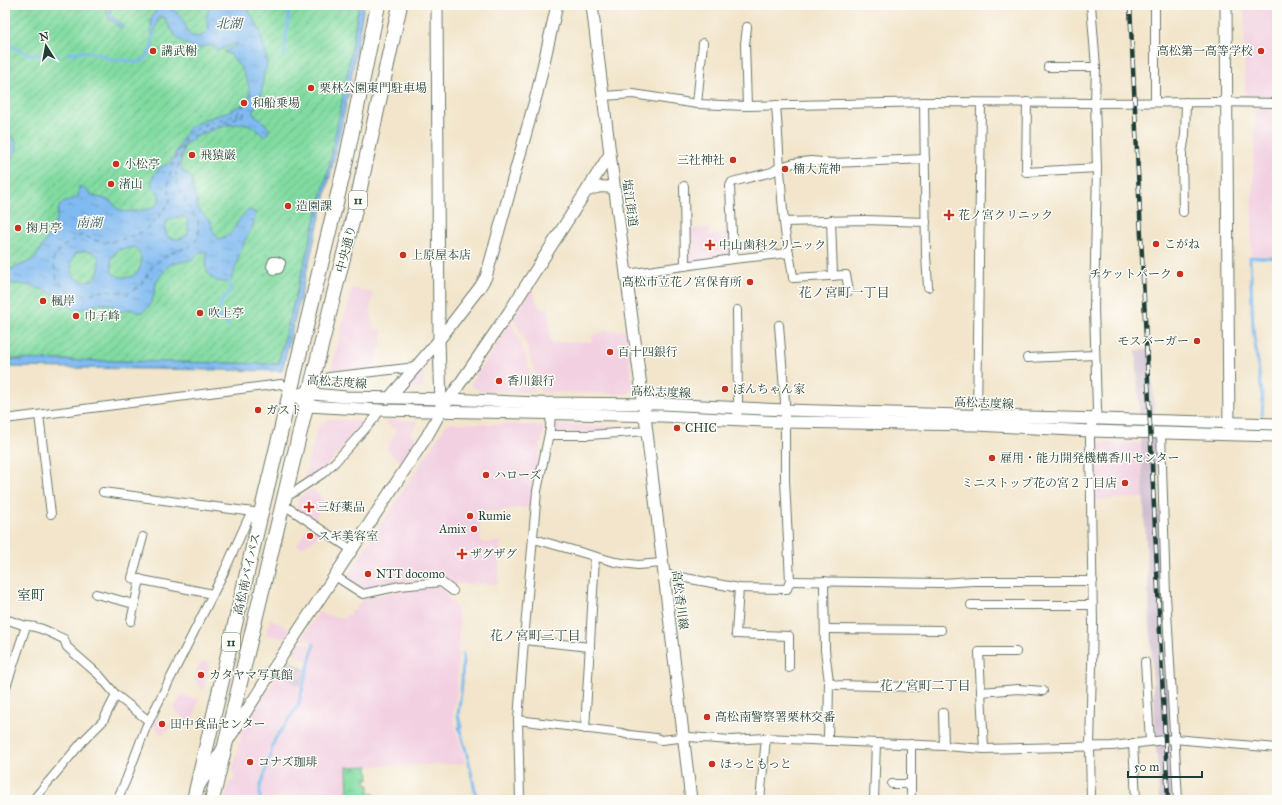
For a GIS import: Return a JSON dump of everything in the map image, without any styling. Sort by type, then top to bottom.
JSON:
[{"type":"highway","name":"中央通り","points":[[284,419],[292,391],[346,161],[362,90],[378,5]]},
{"type":"highway","name":"中央通り","points":[[304,422],[308,400],[358,199],[400,5]]},
{"type":"highway","name":"高松南バイパス","points":[[193,797],[284,419]]},
{"type":"highway","name":"高松南バイパス","points":[[212,800],[304,422]]},
{"type":"main road","points":[[437,5],[439,340],[445,399]]},
{"type":"main road","points":[[389,398],[439,340],[486,277],[537,93],[557,5]]},
{"type":"main road","name":"塩江街道","points":[[592,5],[614,188],[627,274],[643,404]]},
{"type":"main road","points":[[1226,5],[1229,435]]},
{"type":"main road","points":[[193,797],[268,677],[427,436],[441,411],[445,399],[509,312],[610,154]]},
{"type":"main road","points":[[587,191],[596,187],[604,186],[614,188]]},
{"type":"main road","name":"高松志度線","points":[[292,391],[308,400],[380,410],[551,415],[645,416],[737,414],[977,421],[1094,419],[1277,424]]},
{"type":"main road","name":"高松志度線","points":[[308,400],[346,397],[643,404],[737,414]]},
{"type":"main road","name":"高松香川線","points":[[643,404],[691,800]]},
{"type":"main road","name":"高松志度線","points":[[977,421],[1090,431],[1277,436]]},
{"type":"street","points":[[1091,5],[1096,67],[1095,103],[1097,168],[1094,308],[1097,410],[1090,431],[1093,581],[1090,747],[1091,800]]},
{"type":"street","points":[[1155,5],[1155,102]]},
{"type":"street","points":[[747,27],[747,106]]},
{"type":"street","points":[[697,104],[703,42]]},
{"type":"street","points":[[1048,67],[1096,67]]},
{"type":"street","points":[[603,96],[633,94],[697,104],[747,106],[924,102],[1277,103]]},
{"type":"street","points":[[924,102],[926,256],[928,287]]},
{"type":"street","points":[[1027,102],[1026,172],[1097,168]]},
{"type":"street","points":[[1183,212],[1182,153],[1186,134],[1186,102]]},
{"type":"street","points":[[977,421],[981,103]]},
{"type":"street","points":[[776,105],[784,222],[794,278],[846,275],[849,291]]},
{"type":"street","points":[[733,259],[730,186],[732,182],[772,172],[780,167],[794,163],[811,161],[833,163],[925,159]]},
{"type":"street","points":[[684,186],[686,266]]},
{"type":"street","points":[[784,222],[831,220],[926,222]]},
{"type":"street","points":[[831,220],[833,276]]},
{"type":"street","points":[[627,274],[733,259],[790,253]]},
{"type":"street","points":[[737,310],[737,414]]},
{"type":"street","points":[[534,539],[615,562],[663,568],[739,588],[787,589],[790,581],[785,480],[785,416],[778,325]]},
{"type":"street","points":[[1028,358],[1096,355]]},
{"type":"street","points":[[329,377],[416,367]]},
{"type":"street","points":[[5,419],[280,384],[292,391]]},
{"type":"street","points":[[520,800],[518,720],[524,640],[538,491],[549,435],[552,403]]},
{"type":"street","points":[[352,550],[285,502],[322,474],[335,462],[374,419],[380,410]]},
{"type":"street","points":[[39,415],[51,514]]},
{"type":"street","points":[[549,435],[589,435],[646,431]]},
{"type":"street","points":[[1161,433],[1166,595],[1178,800]]},
{"type":"street","points":[[103,492],[261,513]]},
{"type":"street","points":[[117,800],[149,721],[224,572],[248,518],[261,513]]},
{"type":"street","points":[[143,536],[132,578],[213,594]]},
{"type":"street","points":[[584,729],[595,557]]},
{"type":"street","points":[[335,576],[363,594],[400,586],[441,582],[453,591]]},
{"type":"street","points":[[131,621],[140,579]]},
{"type":"street","points":[[790,581],[941,583],[973,581],[1093,581]]},
{"type":"street","points":[[824,581],[824,650],[829,682],[828,741]]},
{"type":"street","points":[[739,588],[736,634],[789,636],[789,668]]},
{"type":"street","points":[[96,594],[134,604]]},
{"type":"street","points":[[971,605],[1092,606]]},
{"type":"street","points":[[5,619],[26,626],[39,628],[64,639],[66,647],[99,675],[116,695],[149,721]]},
{"type":"street","points":[[5,690],[26,626]]},
{"type":"street","points":[[824,629],[941,630]]},
{"type":"street","points":[[524,640],[590,647]]},
{"type":"street","points":[[984,749],[979,652],[1016,652]]},
{"type":"street","points":[[1145,662],[1150,741]]},
{"type":"street","points":[[829,682],[836,685],[917,687]]},
{"type":"street","points":[[981,692],[1018,689],[1043,691]]},
{"type":"street","points":[[33,800],[83,741],[103,721],[116,695]]},
{"type":"street","points":[[943,713],[944,746]]},
{"type":"street","points":[[518,720],[622,733],[643,738],[656,738],[661,740],[684,737],[732,740],[766,738],[911,744],[984,749],[1112,746],[1174,739],[1277,748]]},
{"type":"street","points":[[760,800],[766,738]]},
{"type":"street","points":[[874,800],[876,743]]},
{"type":"street","points":[[1133,743],[1136,800]]},
{"type":"street","points":[[911,744],[911,793]]},
{"type":"street","points":[[892,784],[911,784]]},
{"type":"shaded area","name":"高松第一高等学校","points":[[1244,5],[1277,5],[1277,97],[1245,97]]},
{"type":"shaded area","points":[[1255,107],[1277,107],[1277,256],[1251,255]]},
{"type":"shaded area","name":"中山歯科クリニック","points":[[709,228],[710,235],[730,234],[731,256],[693,262],[689,259],[689,229]]},
{"type":"shaded area","points":[[352,288],[373,293],[370,305],[373,328],[383,331],[376,369],[330,374]]},
{"type":"shaded area","points":[[530,291],[532,291],[539,307],[544,309],[545,307],[548,307],[550,316],[550,342],[593,342],[592,336],[607,330],[626,330],[633,389],[628,394],[540,392],[527,346],[513,318]]},
{"type":"shaded area","points":[[511,321],[526,357],[535,392],[482,392],[470,385]]},
{"type":"shaded area","points":[[1151,349],[1174,800],[1159,800],[1136,350]]},
{"type":"shaded area","points":[[422,367],[424,369],[424,389],[408,389],[408,383]]},
{"type":"shaded area","points":[[328,419],[366,421],[332,460],[319,472],[303,483],[317,428]]},
{"type":"shaded area","points":[[382,420],[419,421],[411,434],[415,438],[414,442],[401,462],[386,449],[397,431]]},
{"type":"shaded area","points":[[447,424],[542,425],[544,430],[532,487],[533,494],[531,507],[478,513],[481,541],[484,543],[501,541],[498,584],[453,584],[443,576],[393,583],[365,590],[348,579],[347,576]]},
{"type":"shaded area","points":[[556,425],[633,426],[636,430],[554,433],[553,428]]},
{"type":"shaded area","points":[[1093,442],[1140,443],[1143,498],[1094,500]]},
{"type":"shaded area","name":"三好薬品","points":[[314,489],[325,502],[313,521],[296,511],[299,497]]},
{"type":"shaded area","name":"スギ美容室","points":[[309,525],[323,534],[305,545],[303,548],[297,545]]},
{"type":"shaded area","points":[[439,586],[447,593],[448,598],[457,610],[459,622],[457,686],[453,715],[465,761],[462,764],[347,767],[348,795],[276,797],[275,800],[261,800],[261,787],[275,741],[299,706],[315,644],[301,639],[319,612],[323,615],[345,618],[346,615],[350,615],[350,610],[355,611],[362,599],[401,590]]},
{"type":"shaded area","points":[[270,619],[290,629],[284,639],[266,635]]},
{"type":"shaded area","points":[[300,642],[312,646],[308,662],[293,652]]},
{"type":"shaded area","points":[[289,659],[306,670],[301,688],[279,673]]},
{"type":"shaded area","name":"カタヤマ写真館","points":[[203,661],[210,663],[203,691],[196,682],[195,678],[197,668]]},
{"type":"shaded area","points":[[279,673],[301,688],[297,705],[273,738],[258,786],[258,800],[225,800],[229,782],[233,781],[235,774],[232,772],[243,729]]},
{"type":"shaded area","points":[[180,696],[198,700],[192,728],[174,709]]},
{"type":"shaded area","name":"田中食品センター","points":[[156,715],[172,725],[162,735],[152,723]]},
{"type":"green space","points":[[5,5],[359,5],[344,95],[328,171],[278,364],[5,359]]},
{"type":"green space","points":[[368,766],[369,779],[366,779],[367,785],[369,785],[369,793],[374,793],[374,800],[348,800],[347,767]]},
{"type":"water","points":[[108,5],[112,5],[110,14],[124,27],[122,29],[109,19],[106,9]]},
{"type":"water","name":"南湖","points":[[159,5],[169,5],[181,17],[188,32],[192,36],[200,36],[203,35],[209,28],[206,18],[210,5],[246,5],[260,31],[267,66],[264,72],[261,97],[252,113],[262,120],[270,130],[264,137],[254,127],[244,123],[224,126],[202,134],[184,146],[180,167],[193,180],[192,185],[199,210],[211,222],[213,231],[219,239],[225,237],[233,231],[240,219],[249,210],[256,213],[253,225],[241,249],[231,281],[223,282],[212,278],[207,272],[206,268],[207,252],[200,252],[193,259],[169,265],[156,282],[154,295],[149,307],[141,313],[129,309],[120,312],[109,304],[98,304],[87,308],[74,309],[51,293],[26,285],[5,283],[5,272],[35,259],[51,233],[61,204],[78,197],[79,186],[94,196],[110,201],[121,211],[127,212],[155,207],[158,202],[159,192],[154,190],[151,184],[153,177],[158,169],[171,162],[188,128],[206,119],[227,112],[248,101],[250,93],[248,83],[241,68],[231,55],[224,52],[234,47],[238,43],[216,51],[215,47],[211,45],[201,48],[188,45],[182,42],[174,34],[164,17],[159,17],[152,36],[151,19]],"holes":[[[182,216],[188,220],[188,234],[183,238],[178,239],[173,239],[167,236],[165,229],[167,220]],[[135,247],[139,253],[141,266],[134,275],[120,277],[112,273],[111,259],[117,250]],[[84,251],[92,252],[98,256],[99,269],[96,277],[92,280],[83,281],[76,279],[71,269],[72,260],[76,253]]]},
{"type":"water","points":[[359,5],[364,5],[348,96],[328,185],[282,371],[5,367],[5,359],[278,364],[328,171]]},
{"type":"water","points":[[5,133],[15,139],[17,149],[5,169],[5,159],[12,148]]},
{"type":"waterway","points":[[284,56],[290,5]]},
{"type":"waterway","points":[[68,54],[90,52],[101,55],[112,61],[119,59],[140,63],[147,56],[150,50],[153,43],[154,34]]},
{"type":"waterway","points":[[5,44],[28,54],[58,56]]},
{"type":"waterway","points":[[1262,415],[1263,402],[1253,328],[1250,257],[1277,258]]},
{"type":"waterway","points":[[229,281],[231,290],[222,301],[217,315],[229,325]]},
{"type":"waterway","points":[[260,800],[260,787],[270,758],[272,747],[275,739],[298,706],[314,644]]},
{"type":"waterway","points":[[463,654],[462,684],[458,715],[461,727],[459,727],[468,758],[477,800]]},
{"type":"ferry route","points":[[244,103],[244,114],[191,137],[183,145],[176,173],[178,187],[186,203],[198,221],[199,237],[191,246],[171,253],[154,264],[140,286],[127,294],[108,290],[86,295],[72,294],[57,280],[53,260],[61,248],[81,235],[103,243],[123,239],[143,232],[160,216],[170,201],[168,185],[171,170],[178,151],[188,134],[204,125],[237,114],[244,103]]},
{"type":"railway","points":[[1130,5],[1168,800]]},
{"type":"place","name":"講武榭","points":[[153,51]]},
{"type":"place","name":"高松第一高等学校","points":[[1261,51]]},
{"type":"place","name":"栗林公園東門駐車場","points":[[311,88]]},
{"type":"place","name":"和船乗場","points":[[244,103]]},
{"type":"place","name":"飛猿巌","points":[[192,155]]},
{"type":"place","name":"三社神社","points":[[733,160]]},
{"type":"place","name":"小松亭","points":[[116,164]]},
{"type":"place","name":"楠大荒神","points":[[785,169]]},
{"type":"place","name":"渚山","points":[[111,184]]},
{"type":"place","name":"造園課","points":[[288,206]]},
{"type":"place","name":"花ノ宮クリニック","points":[[949,215]]},
{"type":"place","name":"掬月亭","points":[[18,228]]},
{"type":"place","name":"こがね","points":[[1156,244]]},
{"type":"place","name":"中山歯科クリニック","points":[[710,245]]},
{"type":"place","name":"上原屋本店","points":[[403,255]]},
{"type":"place","name":"チケットパーク","points":[[1180,274]]},
{"type":"place","name":"高松市立花ノ宮保育所","points":[[750,282]]},
{"type":"place","name":"楓岸","points":[[43,301]]},
{"type":"place","name":"吹上亭","points":[[200,313]]},
{"type":"place","name":"巾子峰","points":[[76,316]]},
{"type":"place","name":"モスバーガー","points":[[1197,341]]},
{"type":"place","name":"百十四銀行","points":[[610,352]]},
{"type":"place","name":"香川銀行","points":[[499,381]]},
{"type":"place","name":"ぽんちゃん家","points":[[725,389]]},
{"type":"place","name":"ガスト","points":[[258,410]]},
{"type":"place","name":"CHIC","points":[[677,428]]},
{"type":"place","name":"雇用・能力開発機構香川センター","points":[[992,458]]},
{"type":"place","name":"ハローズ","points":[[486,475]]},
{"type":"place","name":"ミニストップ花の宮２丁目店","points":[[1125,483]]},
{"type":"place","name":"三好薬品","points":[[309,507]]},
{"type":"place","name":"Rumie","points":[[470,516]]},
{"type":"place","name":"Amix","points":[[474,529]]},
{"type":"place","name":"スギ美容室","points":[[310,536]]},
{"type":"place","name":"ザグザグ","points":[[462,554]]},
{"type":"place","name":"NTT docomo","points":[[368,574]]},
{"type":"place","name":"カタヤマ写真館","points":[[201,675]]},
{"type":"place","name":"高松南警察署栗林交番","points":[[707,717]]},
{"type":"place","name":"田中食品センター","points":[[162,724]]},
{"type":"place","name":"コナズ珈琲","points":[[250,762]]},
{"type":"place","name":"ほっともっと","points":[[712,764]]},
{"type":"district","name":"花ノ宮町一丁目","points":[[844,293]]},
{"type":"district","name":"室町","points":[[31,595]]},
{"type":"district","name":"花ノ宮町三丁目","points":[[535,636]]},
{"type":"district","name":"花ノ宮町二丁目","points":[[925,686]]},
{"type":"water label","name":"北湖","points":[[229,24]]}]
